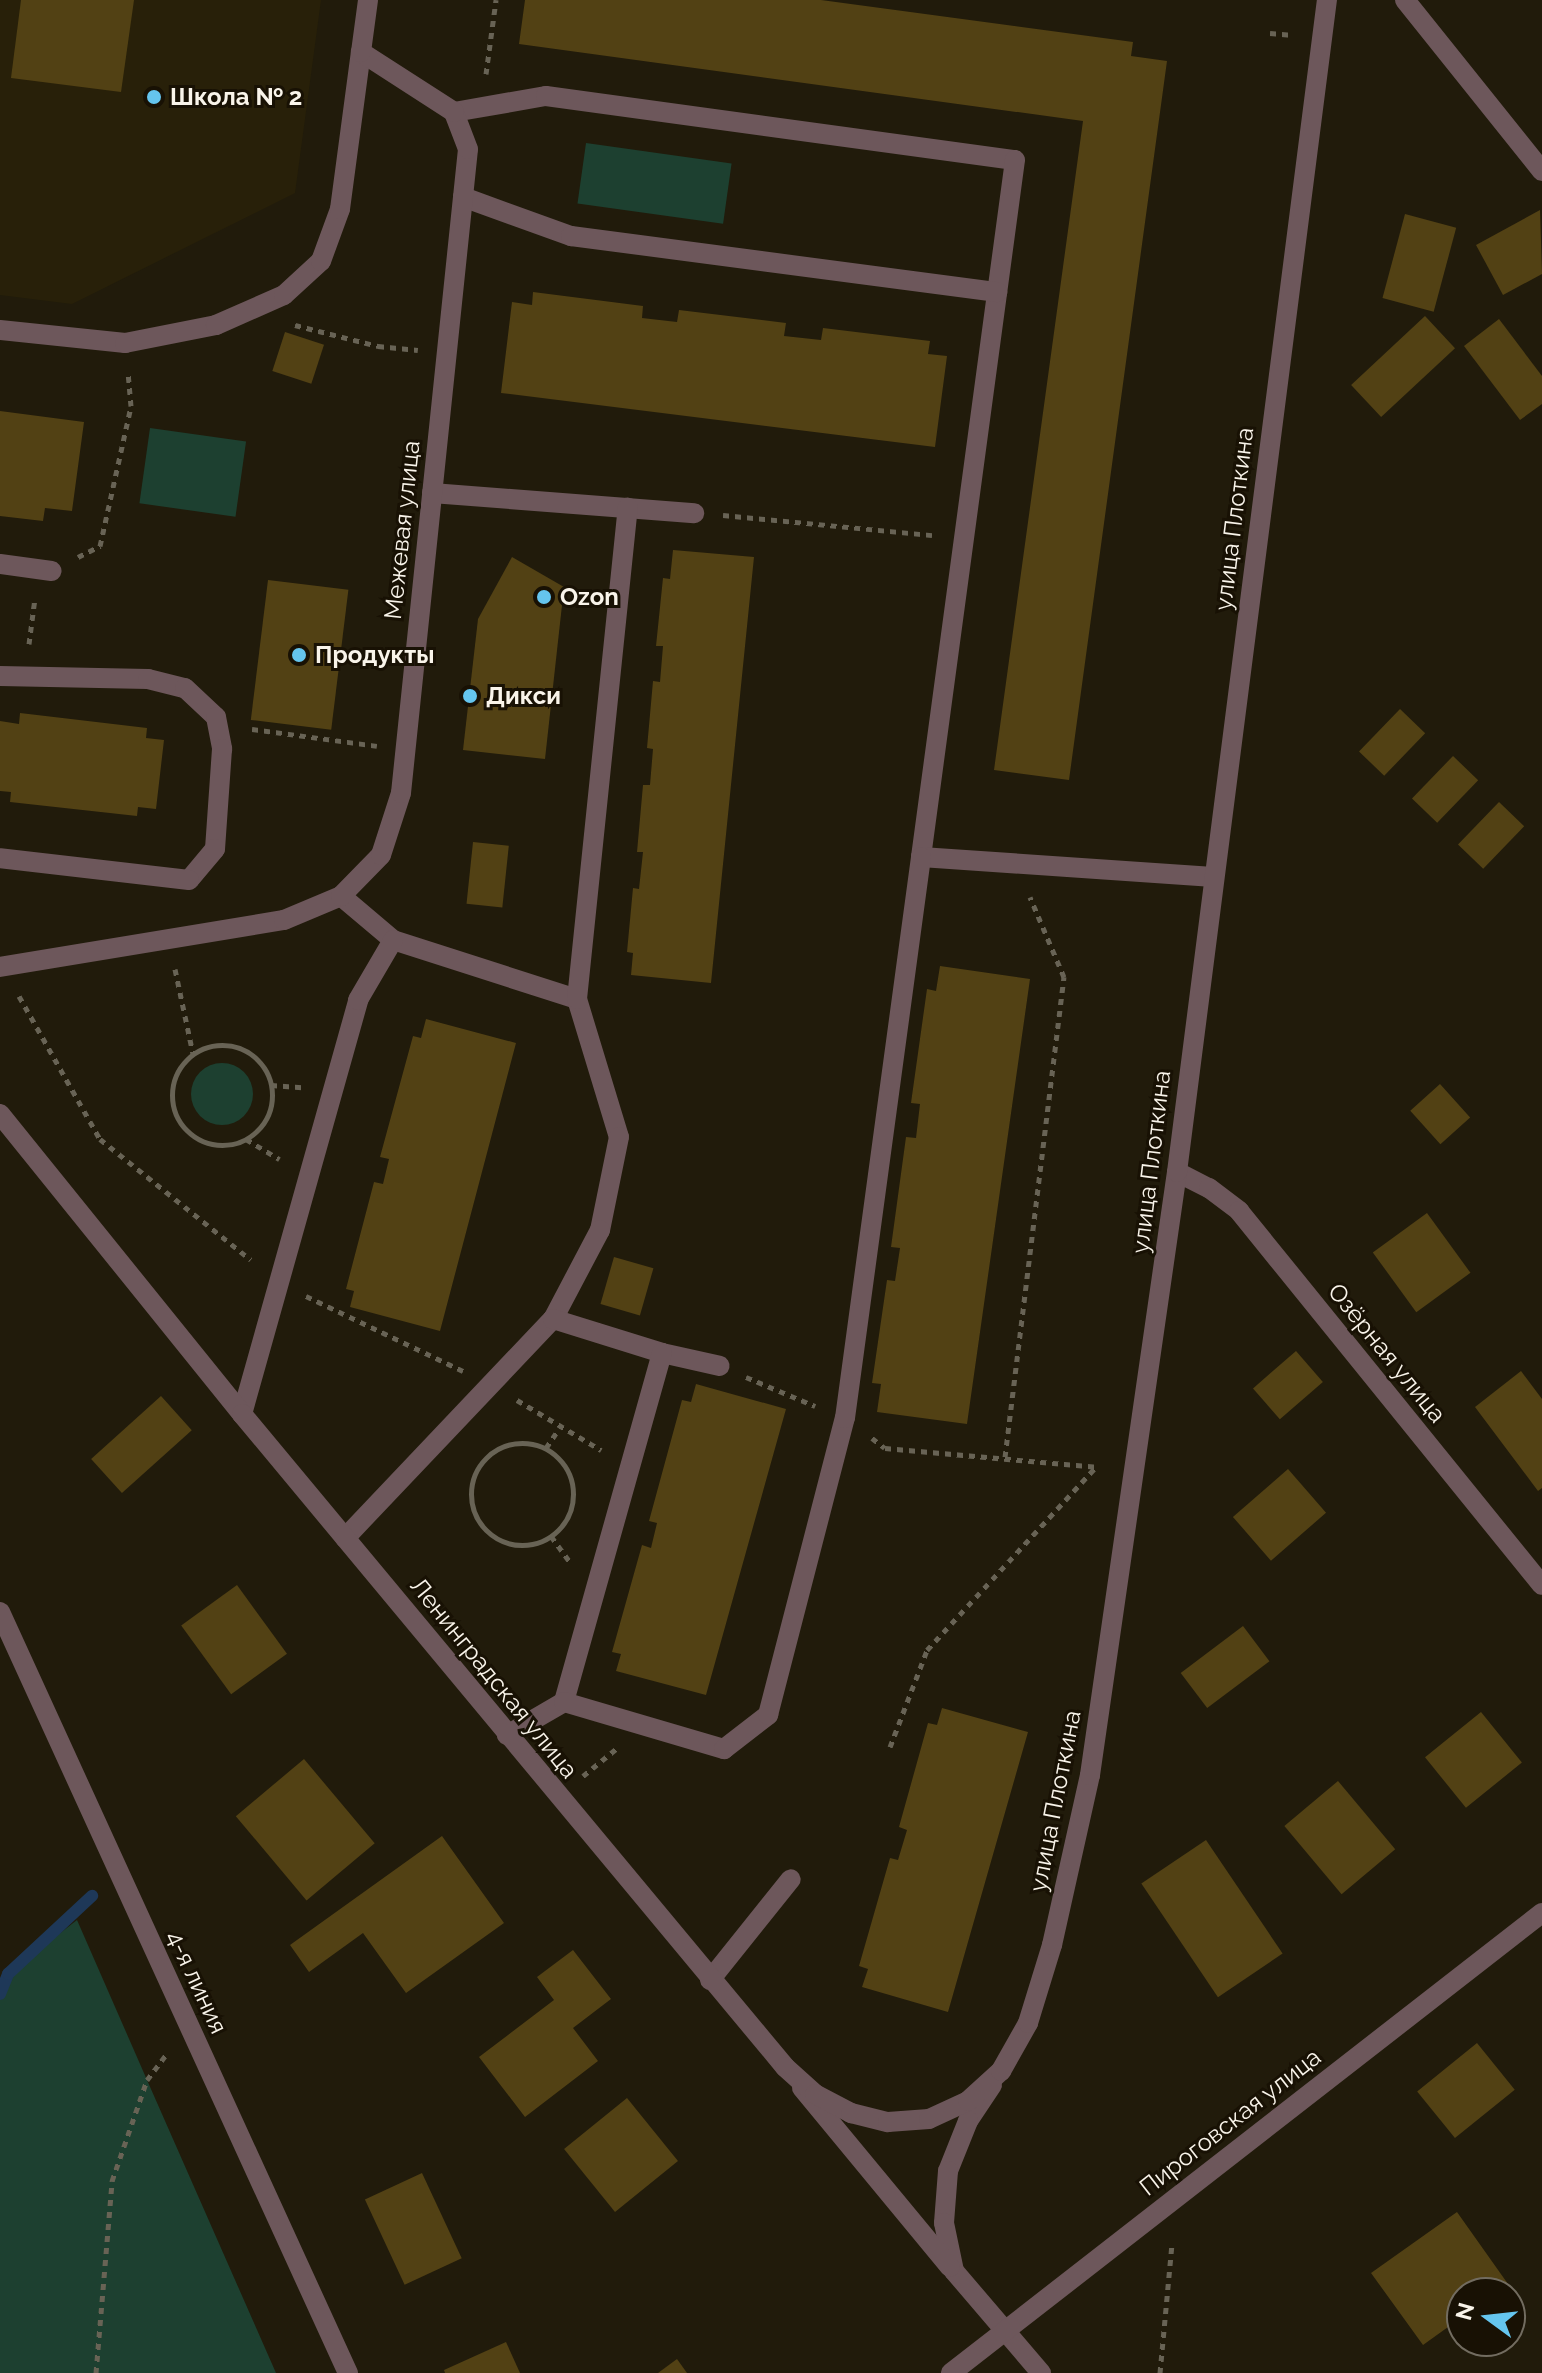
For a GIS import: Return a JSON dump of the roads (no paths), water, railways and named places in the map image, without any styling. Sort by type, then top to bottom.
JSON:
[{"type":"street","points":[[0,330],[125,343],[216,325],[284,295],[321,261],[340,209],[368,0]]},
{"type":"street","name":"улица Плоткина","points":[[785,2067],[815,2094],[851,2113],[888,2122],[929,2119],[968,2101],[1001,2071],[1028,2023],[1052,1945],[1090,1775],[1177,1172],[1327,0]]},
{"type":"street","points":[[1405,0],[1542,171]]},
{"type":"street","points":[[361,52],[454,112],[546,96],[1015,160],[845,1418],[768,1715],[724,1749],[564,1702]]},
{"type":"street","name":"Межевая улица","points":[[1,967],[284,920],[341,896],[381,855],[401,793],[468,149],[454,112]]},
{"type":"street","points":[[463,197],[571,236],[997,292]]},
{"type":"street","points":[[432,493],[694,513]]},
{"type":"street","points":[[345,1538],[553,1319],[600,1230],[619,1137],[577,999],[628,508]]},
{"type":"street","points":[[0,564],[46,570]]},
{"type":"street","points":[[0,676],[148,679],[185,688],[216,717],[222,749],[215,849],[189,880],[0,858]]},
{"type":"street","points":[[921,857],[1213,877]]},
{"type":"street","points":[[341,896],[393,940],[577,999]]},
{"type":"street","points":[[242,1414],[281,1284],[358,1000],[393,940]]},
{"type":"street","name":"Ленинградская улица","points":[[0,1114],[507,1735],[1041,2373]]},
{"type":"street","name":"Озёрная улица","points":[[1177,1172],[1209,1188],[1239,1211],[1542,1585]]},
{"type":"street","points":[[553,1319],[662,1353],[720,1366]]},
{"type":"street","points":[[507,1735],[564,1702],[662,1353]]},
{"type":"street","name":"4-я линия","points":[[0,1612],[348,2373]]},
{"type":"street","points":[[710,1980],[791,1879]]},
{"type":"street","name":"Пироговская улица","points":[[951,2373],[1542,1913]]},
{"type":"street","points":[[954,2271],[944,2223],[948,2171],[968,2121],[1001,2071]]},
{"type":"waterway","points":[[0,1994],[8,1974],[92,1896]]},
{"type":"place","name":"Школа № 2","points":[[154,97]]},
{"type":"place","name":"Ozon","points":[[544,597]]},
{"type":"place","name":"Продукты","points":[[299,655]]},
{"type":"place","name":"Дикси","points":[[470,696]]}]
